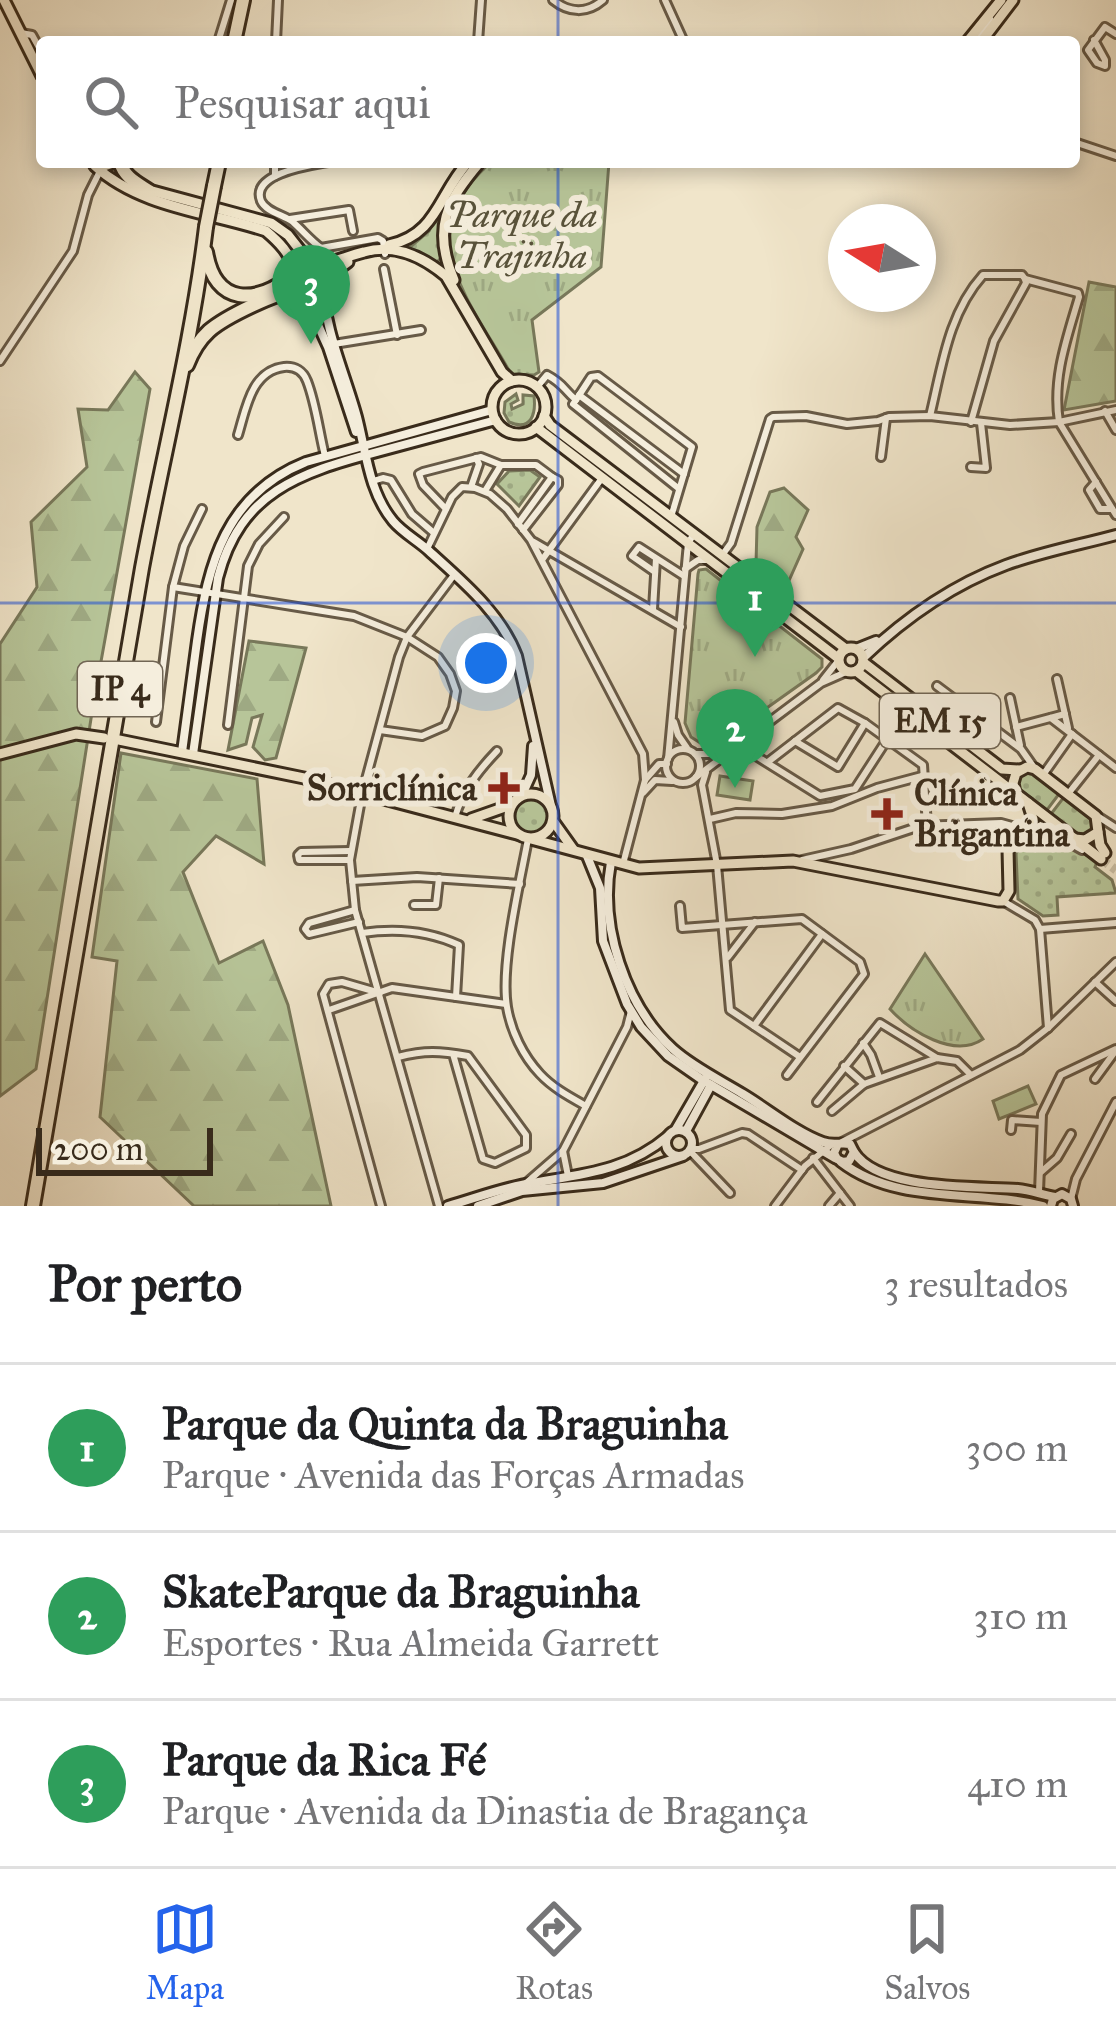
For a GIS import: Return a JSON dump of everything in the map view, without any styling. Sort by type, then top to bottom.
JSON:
[{"type":"highway","points":[[236,36],[247,0]]},
{"type":"highway","points":[[124,168],[149,191]]},
{"type":"highway","name":"IP 4","points":[[162,461],[212,168]]},
{"type":"highway","points":[[203,231],[213,279],[231,293],[250,296],[271,290],[294,273]]},
{"type":"highway","name":"IP 4","points":[[33,1206],[203,231]]},
{"type":"highway","points":[[179,382],[210,329],[287,291],[301,291]]},
{"type":"main road","points":[[4,0],[36,67]]},
{"type":"main road","points":[[978,36],[1001,0]]},
{"type":"main road","points":[[980,36],[1013,0]]},
{"type":"main road","points":[[105,168],[141,195],[266,231],[292,260],[294,284],[313,293],[346,263],[385,251],[425,228],[461,168]]},
{"type":"main road","points":[[106,168],[149,191],[271,223],[322,271],[323,282]]},
{"type":"main road","points":[[458,296],[444,254],[443,221],[454,196],[475,168]]},
{"type":"main road","points":[[408,255],[410,239]]},
{"type":"main road","points":[[294,273],[301,264],[385,251],[408,255],[446,276],[502,372],[512,381]]},
{"type":"main road","points":[[432,268],[444,254]]},
{"type":"main road","points":[[432,268],[450,291],[500,388]]},
{"type":"main road","points":[[512,381],[530,382],[545,400],[544,416],[522,434],[500,426],[494,415],[493,402],[500,388],[512,381]]},
{"type":"main road","points":[[544,416],[691,538]]},
{"type":"main road","points":[[536,427],[718,556]]},
{"type":"main road","name":"EM 15","points":[[718,556],[1070,836],[1103,856]]},
{"type":"main road","name":"EM 15","points":[[851,660],[1002,770],[1039,772],[1096,816]]},
{"type":"main road","points":[[0,754],[76,734],[104,737]]},
{"type":"main road","points":[[119,740],[304,778],[639,868],[793,861],[991,901],[1006,896],[1012,843],[1042,831],[1085,840],[1098,832]]},
{"type":"main road","name":"EM 15","points":[[1015,793],[1014,777],[1020,770]]},
{"type":"main road","points":[[467,820],[511,806],[522,795],[535,794],[547,800],[553,821],[582,854]]},
{"type":"main road","points":[[1022,837],[1030,826],[1028,803]]},
{"type":"main road","points":[[511,806],[509,824],[525,837],[544,834],[553,821]]},
{"type":"main road","points":[[1096,816],[1103,856]]},
{"type":"street","points":[[220,36],[230,0]]},
{"type":"street","points":[[277,36],[278,0]]},
{"type":"street","points":[[479,36],[482,0]]},
{"type":"street","points":[[553,0],[579,11],[603,0]]},
{"type":"street","points":[[665,0],[681,36]]},
{"type":"street","points":[[1094,40],[1105,27],[1116,34]]},
{"type":"street","points":[[21,33],[32,35],[36,42]]},
{"type":"street","points":[[1080,144],[1116,156]]},
{"type":"street","points":[[0,361],[74,251],[100,168]]},
{"type":"street","points":[[275,168],[275,176]]},
{"type":"street","points":[[305,168],[267,182],[260,198],[266,208],[290,219],[324,249],[375,238],[383,241],[385,251]]},
{"type":"street","points":[[443,221],[444,208],[465,168]]},
{"type":"street","points":[[290,219],[349,210],[353,231]]},
{"type":"street","points":[[301,231],[305,217]]},
{"type":"street","points":[[384,269],[397,334]]},
{"type":"street","points":[[930,416],[952,326],[978,280],[988,274],[1022,275],[1078,293],[1058,372],[1059,422],[1114,512]]},
{"type":"street","points":[[971,467],[986,468],[976,422],[994,341],[1025,278]]},
{"type":"street","points":[[323,282],[334,344],[373,481],[393,521],[454,575],[511,638],[550,806]]},
{"type":"street","points":[[301,291],[328,347],[362,445]]},
{"type":"street","points":[[310,306],[330,328]]},
{"type":"street","points":[[334,344],[421,330]]},
{"type":"street","points":[[238,435],[252,390],[262,377],[284,367],[295,368],[306,376],[327,460]]},
{"type":"street","points":[[537,387],[547,375],[564,384],[568,393],[683,474]]},
{"type":"street","points":[[671,517],[692,447],[598,376],[591,376],[573,404],[679,489]]},
{"type":"street","points":[[685,572],[698,560],[718,556],[734,534],[770,418],[806,416],[848,424],[930,416],[1010,425],[1059,422],[1116,410]]},
{"type":"street","points":[[1105,411],[1116,430]]},
{"type":"street","points":[[188,753],[210,592],[247,516],[282,486],[362,445],[494,415]]},
{"type":"street","points":[[327,460],[364,456],[494,415]]},
{"type":"street","points":[[880,457],[886,418]]},
{"type":"street","points":[[446,509],[419,474],[481,457],[501,465],[536,464],[558,480],[558,485],[521,527]]},
{"type":"street","points":[[471,487],[479,464],[476,458]]},
{"type":"street","points":[[485,491],[501,465]]},
{"type":"street","points":[[542,560],[602,478]]},
{"type":"street","points":[[373,481],[391,481],[412,514],[434,533]]},
{"type":"street","points":[[427,549],[456,490],[462,487],[485,491],[531,540],[643,758],[647,776],[608,877],[613,940],[625,980],[638,1006],[674,1050],[816,1155],[850,1206]]},
{"type":"street","points":[[156,722],[173,587],[184,546],[202,509]]},
{"type":"street","points":[[228,725],[248,566],[284,518]]},
{"type":"street","points":[[647,776],[680,782],[706,772],[737,744],[920,610],[976,578],[1036,556],[1116,536]]},
{"type":"street","points":[[691,538],[665,762],[668,774],[701,798],[710,816]]},
{"type":"street","points":[[531,540],[681,627]]},
{"type":"street","points":[[655,572],[632,556],[638,547],[685,572]]},
{"type":"street","points":[[652,610],[656,559]]},
{"type":"street","points":[[454,575],[407,638],[362,794],[351,856],[359,922],[443,1206],[524,1184],[603,1183],[688,1152]]},
{"type":"street","points":[[173,587],[354,616],[438,657],[456,691],[445,726],[422,736],[380,730]]},
{"type":"street","points":[[821,683],[851,660]]},
{"type":"street","points":[[1057,680],[1071,733]]},
{"type":"street","points":[[937,686],[1021,749],[1039,772],[1071,733]]},
{"type":"street","points":[[1010,698],[1021,749]]},
{"type":"street","points":[[768,762],[838,708],[922,765],[927,826]]},
{"type":"street","points":[[1016,727],[1065,715]]},
{"type":"street","points":[[672,718],[700,768],[696,777]]},
{"type":"street","points":[[1051,718],[1116,768]]},
{"type":"street","points":[[796,741],[838,767],[865,722]]},
{"type":"street","points":[[522,795],[531,775],[533,732]]},
{"type":"street","points":[[737,744],[820,796],[855,789],[888,738]]},
{"type":"street","points":[[647,776],[675,752],[717,754],[737,744]]},
{"type":"street","points":[[454,817],[460,798],[497,751]]},
{"type":"street","points":[[1068,794],[1099,755]]},
{"type":"street","points":[[643,758],[665,762]]},
{"type":"street","points":[[706,772],[703,785],[717,865],[730,1010],[800,1057]]},
{"type":"street","points":[[710,816],[782,814],[832,806],[923,776]]},
{"type":"street","points":[[642,796],[651,783],[661,780]]},
{"type":"street","points":[[1096,816],[1116,828]]},
{"type":"street","points":[[1005,825],[1022,837]]},
{"type":"street","points":[[1005,825],[1011,832],[1008,849]]},
{"type":"street","points":[[793,861],[836,854],[927,826],[1030,826]]},
{"type":"street","points":[[1042,831],[1103,856]]},
{"type":"street","points":[[525,837],[506,1004],[514,1032],[541,1075],[586,1106]]},
{"type":"street","points":[[301,852],[351,856],[299,860],[298,855],[301,852]]},
{"type":"street","points":[[582,854],[600,888],[603,940],[631,1011],[668,1056],[817,1139],[848,1143],[865,1165],[906,1180],[1039,1194],[1052,1201]]},
{"type":"street","points":[[836,854],[838,870]]},
{"type":"street","points":[[352,880],[439,878],[520,884]]},
{"type":"street","points":[[414,905],[436,905],[439,878]]},
{"type":"street","points":[[1006,896],[1040,929],[1048,1028]]},
{"type":"street","points":[[680,906],[682,928],[802,920],[860,962],[864,974],[787,1075]]},
{"type":"street","points":[[356,910],[309,923],[304,929],[309,934],[359,922]]},
{"type":"street","points":[[726,960],[755,922]]},
{"type":"street","points":[[1040,929],[1116,923]]},
{"type":"street","points":[[362,933],[388,929],[441,937],[459,945],[455,997]]},
{"type":"street","points":[[754,1026],[822,934]]},
{"type":"street","points":[[775,1206],[816,1155],[1020,1050],[1116,962]]},
{"type":"street","points":[[380,993],[342,982],[329,984],[323,994],[381,1206]]},
{"type":"street","points":[[1094,982],[1116,1000]]},
{"type":"street","points":[[327,1011],[392,988],[506,1004]]},
{"type":"street","points":[[524,1184],[563,1150],[631,1011]]},
{"type":"street","points":[[817,1102],[880,1023],[937,1058],[957,1061],[971,1075]]},
{"type":"street","points":[[627,1027],[641,1027]]},
{"type":"street","points":[[863,1043],[878,1077]]},
{"type":"street","points":[[1094,1078],[1116,1049]]},
{"type":"street","points":[[1039,1194],[1041,1122],[1061,1076],[1116,1049]]},
{"type":"street","points":[[398,1057],[425,1050],[468,1056],[526,1135],[526,1148],[495,1163],[483,1159],[453,1054]]},
{"type":"street","points":[[832,1111],[864,1084],[937,1058]]},
{"type":"street","points":[[844,1065],[864,1084]]},
{"type":"street","points":[[710,1079],[676,1132],[668,1149],[674,1155],[742,1133],[802,1170]]},
{"type":"street","points":[[1052,1201],[1076,1179],[1116,1102]]},
{"type":"street","points":[[1011,1130],[1012,1120],[1041,1122]]},
{"type":"street","points":[[816,1155],[849,1160],[869,1126]]},
{"type":"street","points":[[676,1132],[692,1137],[688,1152]]},
{"type":"street","points":[[482,1205],[602,1172],[639,1158],[676,1132]]},
{"type":"street","points":[[1041,1172],[1057,1158],[1071,1134]]},
{"type":"street","points":[[837,1144],[838,1160],[900,1189],[1011,1203],[1052,1201],[1065,1195],[1073,1204]]},
{"type":"street","points":[[556,1187],[566,1185],[568,1178],[563,1150]]},
{"type":"street","points":[[688,1152],[730,1192]]},
{"type":"street","points":[[542,1185],[554,1160]]},
{"type":"street","points":[[1073,1204],[1076,1179]]},
{"type":"street","points":[[830,1206],[840,1193]]},
{"type":"green space","name":"Parque da Trajinha","points":[[485,168],[609,168],[601,267],[532,320],[539,372],[534,375],[511,374],[454,267],[453,215],[466,189]]},
{"type":"green space","points":[[443,203],[442,257],[436,263],[409,248],[429,231]]},
{"type":"green space","points":[[1089,282],[1116,287],[1116,401],[1064,410]]},
{"type":"green space","points":[[135,372],[150,389],[93,706],[36,1069],[0,1096],[0,644],[37,587],[31,522],[87,467],[78,409],[108,410]]},
{"type":"green space","points":[[516,394],[512,409],[523,404],[523,395],[534,396],[533,414],[523,425],[509,422],[504,413],[505,402]]},
{"type":"green space","points":[[530,470],[540,477],[519,506],[497,484],[509,471]]},
{"type":"green space","points":[[784,488],[808,510],[796,537],[803,549],[787,585],[756,564],[757,527],[770,492]]},
{"type":"green space","points":[[706,569],[822,659],[816,673],[716,744],[702,744],[691,737],[685,723],[698,574]]},
{"type":"green space","points":[[249,641],[306,648],[276,758],[265,760],[253,747],[262,715],[252,718],[246,744],[228,750]]},
{"type":"green space","points":[[121,753],[257,779],[264,864],[216,836],[183,872],[219,963],[263,941],[288,1005],[331,1206],[194,1206],[100,1117],[117,961],[92,957]]},
{"type":"green space","points":[[1032,772],[1059,794],[1047,810],[1019,789],[1017,778]]},
{"type":"green space","points":[[720,776],[753,781],[750,800],[717,795]]},
{"type":"green space","points":[[1064,797],[1093,819],[1092,834],[1077,834],[1051,814]]},
{"type":"green space","points":[[530,798],[542,804],[548,816],[542,828],[530,834],[518,828],[512,816],[518,804]]},
{"type":"green space","points":[[1050,836],[1097,862],[1095,867],[1112,880],[1116,893],[1057,897],[1058,915],[1043,916],[1018,899],[1016,853],[1022,847],[1050,841]]},
{"type":"green space","points":[[925,954],[983,1039],[959,1046],[933,1040],[890,1009]]},
{"type":"green space","points":[[1028,1086],[1036,1104],[999,1119],[993,1101]]},
{"type":"tunnel","points":[[1101,859],[1116,870]]},
{"type":"place","name":"Parque da Rica Fé","points":[[311,344]]},
{"type":"place","name":"Parque da Quinta da Braguinha","points":[[755,657]]},
{"type":"place","name":"Sorriclínica","points":[[504,788]]},
{"type":"place","name":"SkateParque da Braguinha","points":[[735,788]]},
{"type":"place","name":"Clínica Brigantina","points":[[887,814]]}]
